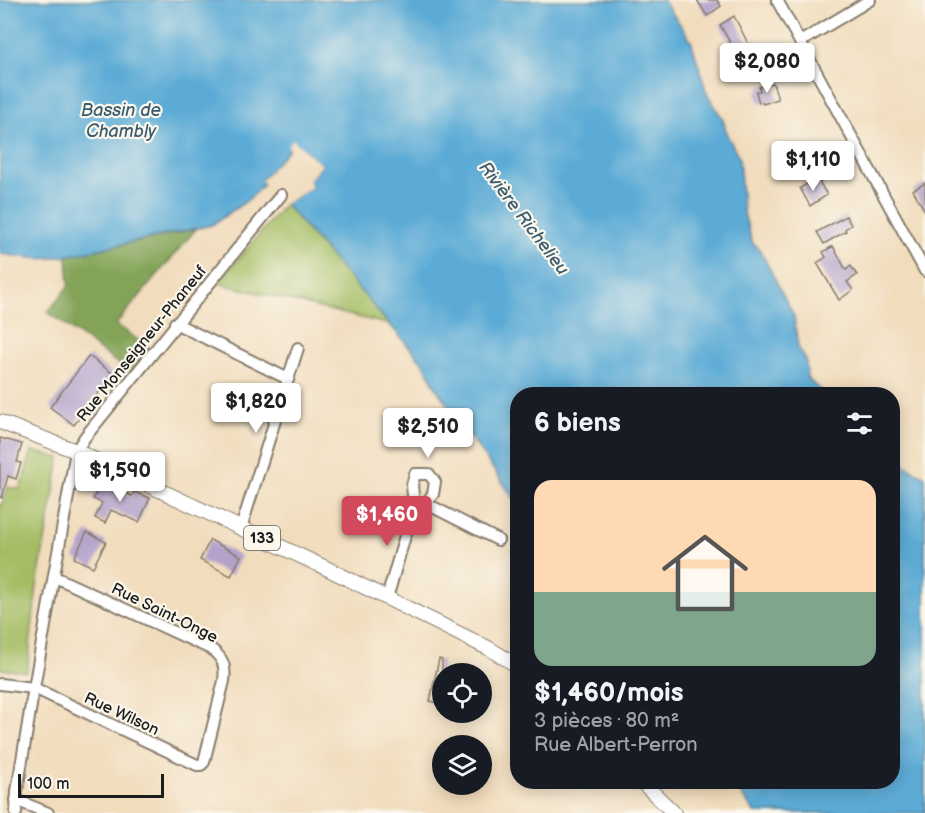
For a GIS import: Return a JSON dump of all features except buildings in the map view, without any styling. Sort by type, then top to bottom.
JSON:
[{"type":"main road","name":"133","points":[[0,422],[76,451],[241,528],[488,648],[510,661]]},
{"type":"main road","points":[[649,789],[674,813]]},
{"type":"street","points":[[777,0],[925,271]]},
{"type":"street","points":[[800,42],[870,0]]},
{"type":"street","name":"Rue Monseigneur-Phaneuf","points":[[16,813],[16,800],[34,688],[76,451],[176,323],[281,195]]},
{"type":"street","points":[[176,323],[288,379]]},
{"type":"street","points":[[241,528],[298,348]]},
{"type":"street","points":[[387,598],[420,505],[498,540]]},
{"type":"street","name":"Rue Saint-Onge","points":[[55,577],[211,649],[223,661],[224,681],[204,762],[197,765]]},
{"type":"street","name":"Rue Wilson","points":[[0,684],[34,688],[197,765]]},
{"type":"street","points":[[16,800],[48,813]]},
{"type":"green space","points":[[285,204],[390,325],[218,283]]},
{"type":"green space","points":[[196,229],[116,324],[150,349],[131,373],[48,312],[69,285],[67,256]]},
{"type":"green space","points":[[32,451],[60,458],[37,585],[27,672],[0,669],[0,504],[2,504],[8,487],[20,489]]},
{"type":"water","points":[[0,0],[663,0],[691,40],[707,94],[723,119],[727,135],[739,157],[743,210],[752,242],[760,250],[794,316],[798,347],[806,360],[807,378],[817,387],[510,387],[510,493],[436,388],[424,364],[285,204],[312,187],[309,180],[322,165],[292,140],[290,148],[261,181],[264,184],[248,200],[212,225],[67,256],[40,259],[0,254]]},
{"type":"water","points":[[900,462],[925,477],[925,813],[755,813],[737,789],[900,789]]},
{"type":"pier","points":[[292,139],[322,165],[309,180],[312,187],[285,204],[283,202],[308,186],[306,179],[318,165],[293,144],[293,150],[265,181],[266,186],[261,181],[290,149],[288,146]]},
{"type":"water label","name":"Bassin de Chambly","points":[[121,120]]},
{"type":"water label","name":"Rivière Richelieu","points":[[524,218]]}]
